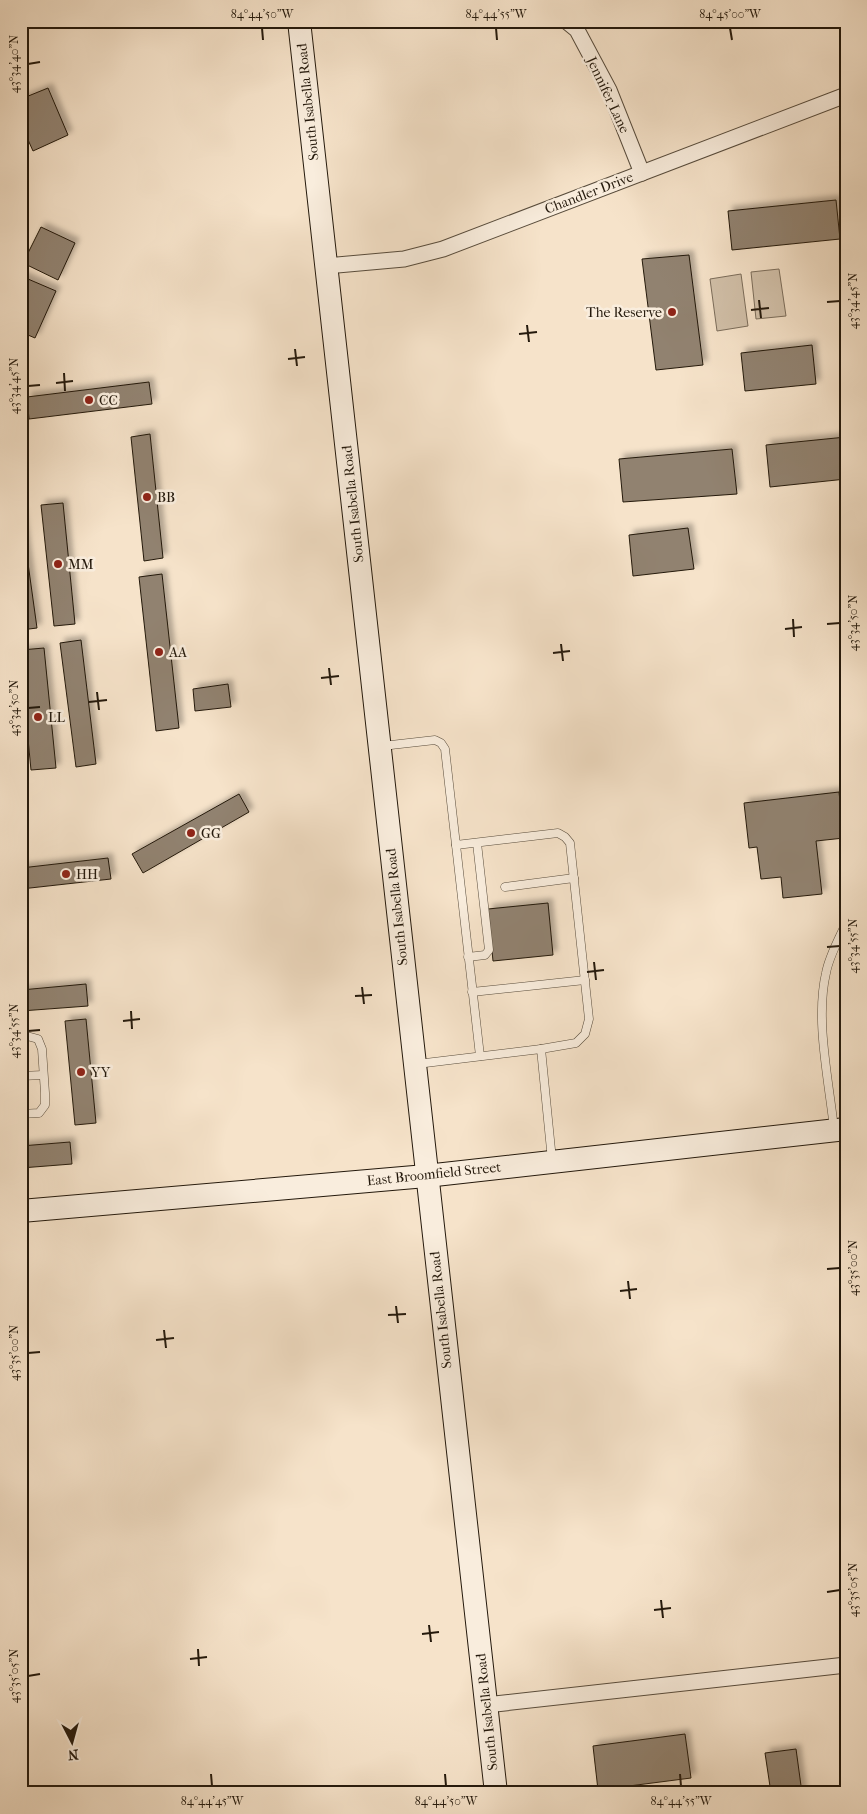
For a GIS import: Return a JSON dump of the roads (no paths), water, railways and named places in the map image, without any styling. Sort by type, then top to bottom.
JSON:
[{"type":"main road","name":"South Isabella Road","points":[[299,21],[496,1793]]},
{"type":"main road","name":"East Broomfield Street","points":[[21,1211],[426,1176],[840,1129]]},
{"type":"street","name":"Jennifer Lane","points":[[566,21],[577,30],[609,90],[642,173]]},
{"type":"street","name":"Chandler Drive","points":[[326,266],[404,259],[443,249],[846,95]]},
{"type":"street","points":[[486,1705],[846,1665]]},
{"type":"lane","points":[[379,747],[435,740],[441,743],[444,748],[480,1056]]},
{"type":"lane","points":[[414,1064],[576,1043],[585,1034],[589,1019],[570,843],[558,833],[456,845]]},
{"type":"lane","points":[[468,957],[485,955],[489,950],[477,843]]},
{"type":"lane","points":[[505,887],[574,878]]},
{"type":"lane","points":[[840,1129],[823,1031],[822,993],[826,970],[846,923]]},
{"type":"lane","points":[[472,992],[585,980]]},
{"type":"lane","points":[[21,1036],[38,1039],[42,1050],[45,1105],[39,1113],[21,1114]]},
{"type":"lane","points":[[541,1049],[552,1162]]},
{"type":"lane","points":[[21,1076],[43,1075]]},
{"type":"place","name":"The Reserve","points":[[672,312]]},
{"type":"place","name":"CC","points":[[89,400]]},
{"type":"place","name":"BB","points":[[147,497]]},
{"type":"place","name":"MM","points":[[58,564]]},
{"type":"place","name":"AA","points":[[159,652]]},
{"type":"place","name":"LL","points":[[38,717]]},
{"type":"place","name":"GG","points":[[191,833]]},
{"type":"place","name":"HH","points":[[66,874]]},
{"type":"place","name":"YY","points":[[81,1072]]}]
